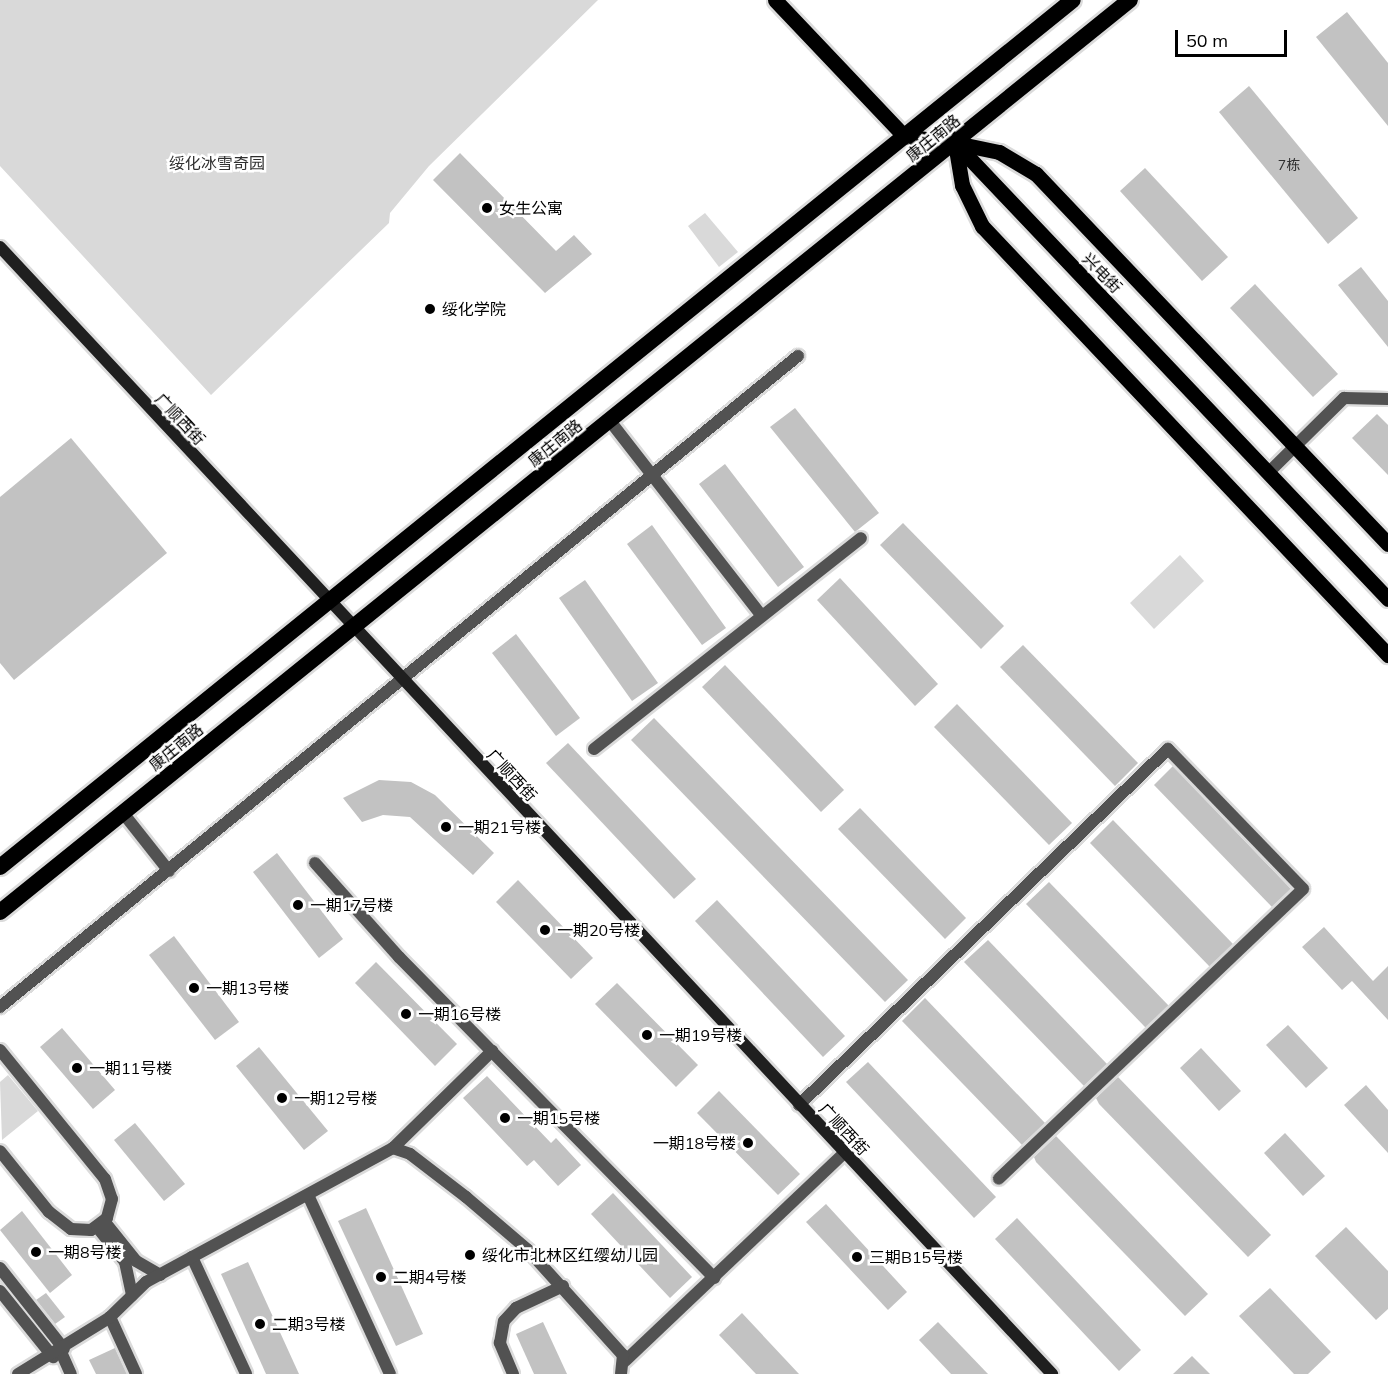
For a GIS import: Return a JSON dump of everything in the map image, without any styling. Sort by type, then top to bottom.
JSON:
[{"type":"highway","name":"康庄南路","points":[[0,867],[1072,0]]},
{"type":"highway","name":"康庄南路","points":[[0,912],[955,144],[1130,0]]},
{"type":"main road","points":[[775,0],[904,136],[999,152],[1036,174],[1388,544]]},
{"type":"main road","points":[[955,144],[962,185],[982,226],[1388,655]]},
{"type":"main road","name":"兴电街","points":[[955,144],[1388,599]]},
{"type":"main road","name":"广顺西街","points":[[0,247],[328,603],[1052,1374]]},
{"type":"street","points":[[0,1007],[403,683],[798,356]]},
{"type":"street","points":[[1268,473],[1344,398],[1388,399]]},
{"type":"street","points":[[610,421],[762,616]]},
{"type":"street","points":[[594,749],[861,537]]},
{"type":"street","points":[[799,1105],[1168,749],[1304,889],[999,1179]]},
{"type":"street","points":[[123,813],[170,871]]},
{"type":"street","points":[[315,863],[492,1051],[714,1278]]},
{"type":"street","points":[[0,1050],[105,1179],[112,1199],[100,1224],[81,1230],[60,1221],[0,1151]]},
{"type":"street","points":[[18,1374],[59,1353],[110,1317],[132,1295],[160,1275],[393,1148],[492,1051]]},
{"type":"street","points":[[393,1148],[410,1154],[466,1197],[563,1286],[625,1361]]},
{"type":"street","points":[[621,1374],[625,1361],[844,1153]]},
{"type":"street","points":[[308,1195],[390,1374]]},
{"type":"street","points":[[100,1224],[136,1261],[160,1275]]},
{"type":"street","points":[[100,1224],[125,1262],[132,1295]]},
{"type":"street","points":[[192,1257],[246,1374]]},
{"type":"street","points":[[0,1268],[59,1353],[70,1374]]},
{"type":"street","points":[[513,1374],[500,1343],[504,1321],[516,1308],[563,1286]]},
{"type":"street","points":[[0,1291],[59,1353]]},
{"type":"street","points":[[110,1317],[136,1374]]},
{"type":"green space","name":"绥化冰雪奇园","points":[[0,0],[598,0],[429,166],[390,213],[389,223],[211,395],[0,166]]},
{"type":"green space","points":[[705,213],[738,252],[719,267],[688,226]]},
{"type":"green space","points":[[1180,555],[1204,581],[1154,629],[1130,603]]},
{"type":"green space","points":[[8,1075],[38,1111],[2,1140],[0,1082]]},
{"type":"building","points":[[1347,12],[1388,63],[1388,126],[1316,37]]},
{"type":"building","points":[[1249,86],[1358,218],[1328,244],[1219,112]]},
{"type":"building","name":"女生公寓","points":[[460,153],[556,251],[574,235],[592,254],[545,293],[433,180]]},
{"type":"building","points":[[1145,168],[1228,257],[1202,281],[1120,191]]},
{"type":"building","points":[[1361,267],[1388,301],[1388,347],[1338,285]]},
{"type":"building","points":[[1255,284],[1338,374],[1313,397],[1230,308]]},
{"type":"building","points":[[795,408],[879,513],[855,532],[770,427]]},
{"type":"building","points":[[1377,414],[1388,425],[1388,475],[1352,438]]},
{"type":"building","points":[[71,438],[167,553],[14,680],[0,663],[0,497]]},
{"type":"building","points":[[725,464],[804,567],[778,587],[699,484]]},
{"type":"building","points":[[903,523],[1004,626],[981,649],[880,545]]},
{"type":"building","points":[[652,525],[726,628],[702,645],[627,544]]},
{"type":"building","points":[[840,578],[938,684],[915,706],[817,600]]},
{"type":"building","points":[[585,580],[658,683],[632,701],[559,598]]},
{"type":"building","points":[[516,634],[580,718],[556,736],[492,653]]},
{"type":"building","points":[[1023,645],[1138,763],[1115,786],[1000,667]]},
{"type":"building","points":[[725,665],[844,790],[821,812],[702,687]]},
{"type":"building","points":[[957,704],[1072,823],[1049,845],[934,727]]},
{"type":"building","points":[[654,718],[908,980],[885,1002],[631,740]]},
{"type":"building","points":[[568,743],[696,879],[674,899],[546,763]]},
{"type":"building","points":[[1173,766],[1291,889],[1272,907],[1154,785]]},
{"type":"building","name":"一期21号楼","points":[[379,780],[411,782],[435,795],[494,853],[473,875],[410,817],[383,815],[362,822],[343,798]]},
{"type":"building","points":[[860,808],[966,918],[945,939],[838,829]]},
{"type":"building","points":[[1113,820],[1233,944],[1210,967],[1090,843]]},
{"type":"building","name":"一期17号楼","points":[[277,853],[343,939],[319,958],[253,872]]},
{"type":"building","name":"一期20号楼","points":[[518,880],[593,958],[571,979],[496,902]]},
{"type":"building","points":[[1049,882],[1169,1006],[1146,1028],[1026,904]]},
{"type":"building","points":[[717,900],[845,1036],[823,1057],[695,921]]},
{"type":"building","points":[[1324,927],[1373,981],[1388,966],[1388,1020],[1352,981],[1342,990],[1302,947]]},
{"type":"building","name":"一期13号楼","points":[[174,936],[239,1022],[215,1040],[149,955]]},
{"type":"building","points":[[988,940],[1107,1064],[1084,1086],[964,962]]},
{"type":"building","name":"一期16号楼","points":[[376,962],[457,1044],[435,1066],[355,983]]},
{"type":"building","name":"一期19号楼","points":[[617,983],[698,1065],[676,1087],[595,1004]]},
{"type":"building","points":[[925,998],[1045,1123],[1022,1145],[902,1021]]},
{"type":"building","points":[[1288,1025],[1328,1068],[1306,1088],[1266,1045]]},
{"type":"building","name":"一期11号楼","points":[[62,1028],[115,1090],[93,1109],[40,1047]]},
{"type":"building","name":"一期12号楼","points":[[259,1047],[328,1131],[304,1150],[236,1066]]},
{"type":"building","points":[[1201,1048],[1241,1091],[1219,1111],[1180,1068]]},
{"type":"building","points":[[868,1062],[996,1197],[974,1218],[846,1082]]},
{"type":"building","name":"一期15号楼","points":[[487,1076],[551,1143],[556,1138],[581,1165],[558,1186],[534,1160],[527,1166],[463,1098]]},
{"type":"building","points":[[1118,1077],[1271,1235],[1248,1257],[1099,1104],[1096,1098]]},
{"type":"building","points":[[1366,1085],[1388,1110],[1388,1153],[1344,1105]]},
{"type":"building","name":"一期18号楼","points":[[719,1091],[800,1174],[778,1195],[697,1113]]},
{"type":"building","points":[[135,1123],[185,1184],[164,1201],[114,1140]]},
{"type":"building","points":[[1285,1133],[1325,1176],[1303,1196],[1264,1153]]},
{"type":"building","points":[[1056,1136],[1208,1294],[1185,1316],[1036,1162],[1034,1157]]},
{"type":"building","points":[[613,1193],[692,1277],[670,1298],[591,1214]]},
{"type":"building","name":"三期B15号楼","points":[[826,1204],[907,1292],[888,1310],[806,1222]]},
{"type":"building","name":"二期4号楼","points":[[366,1208],[423,1334],[396,1346],[338,1221]]},
{"type":"building","name":"一期8号楼","points":[[22,1211],[72,1275],[50,1293],[0,1230]]},
{"type":"building","points":[[1017,1218],[1141,1350],[1119,1371],[995,1239]]},
{"type":"building","points":[[1346,1227],[1388,1271],[1388,1309],[1376,1320],[1315,1256]]},
{"type":"building","name":"二期3号楼","points":[[248,1262],[299,1374],[266,1374],[221,1274]]},
{"type":"building","points":[[1270,1288],[1331,1352],[1308,1374],[1294,1374],[1239,1316]]},
{"type":"building","points":[[46,1293],[65,1317],[55,1324],[36,1300]]},
{"type":"building","points":[[742,1313],[799,1374],[756,1374],[719,1335]]},
{"type":"building","points":[[543,1322],[567,1374],[534,1374],[516,1334]]},
{"type":"building","points":[[938,1322],[988,1374],[951,1374],[919,1340]]},
{"type":"building","points":[[115,1348],[127,1374],[96,1374],[89,1360]]},
{"type":"building","points":[[1192,1356],[1210,1374],[1173,1374]]},
{"type":"place","name":"女生公寓","points":[[487,208]]},
{"type":"place","name":"绥化学院","points":[[430,309]]},
{"type":"place","name":"一期21号楼","points":[[446,827]]},
{"type":"place","name":"一期17号楼","points":[[298,905]]},
{"type":"place","name":"一期20号楼","points":[[545,930]]},
{"type":"place","name":"一期13号楼","points":[[194,988]]},
{"type":"place","name":"一期16号楼","points":[[406,1014]]},
{"type":"place","name":"一期19号楼","points":[[647,1035]]},
{"type":"place","name":"一期11号楼","points":[[77,1068]]},
{"type":"place","name":"一期12号楼","points":[[282,1098]]},
{"type":"place","name":"一期15号楼","points":[[505,1118]]},
{"type":"place","name":"一期18号楼","points":[[748,1143]]},
{"type":"place","name":"一期8号楼","points":[[36,1252]]},
{"type":"place","name":"绥化市北林区红缨幼儿园","points":[[470,1255]]},
{"type":"place","name":"三期B15号楼","points":[[857,1257]]},
{"type":"place","name":"二期4号楼","points":[[381,1277]]},
{"type":"place","name":"二期3号楼","points":[[260,1324]]}]
